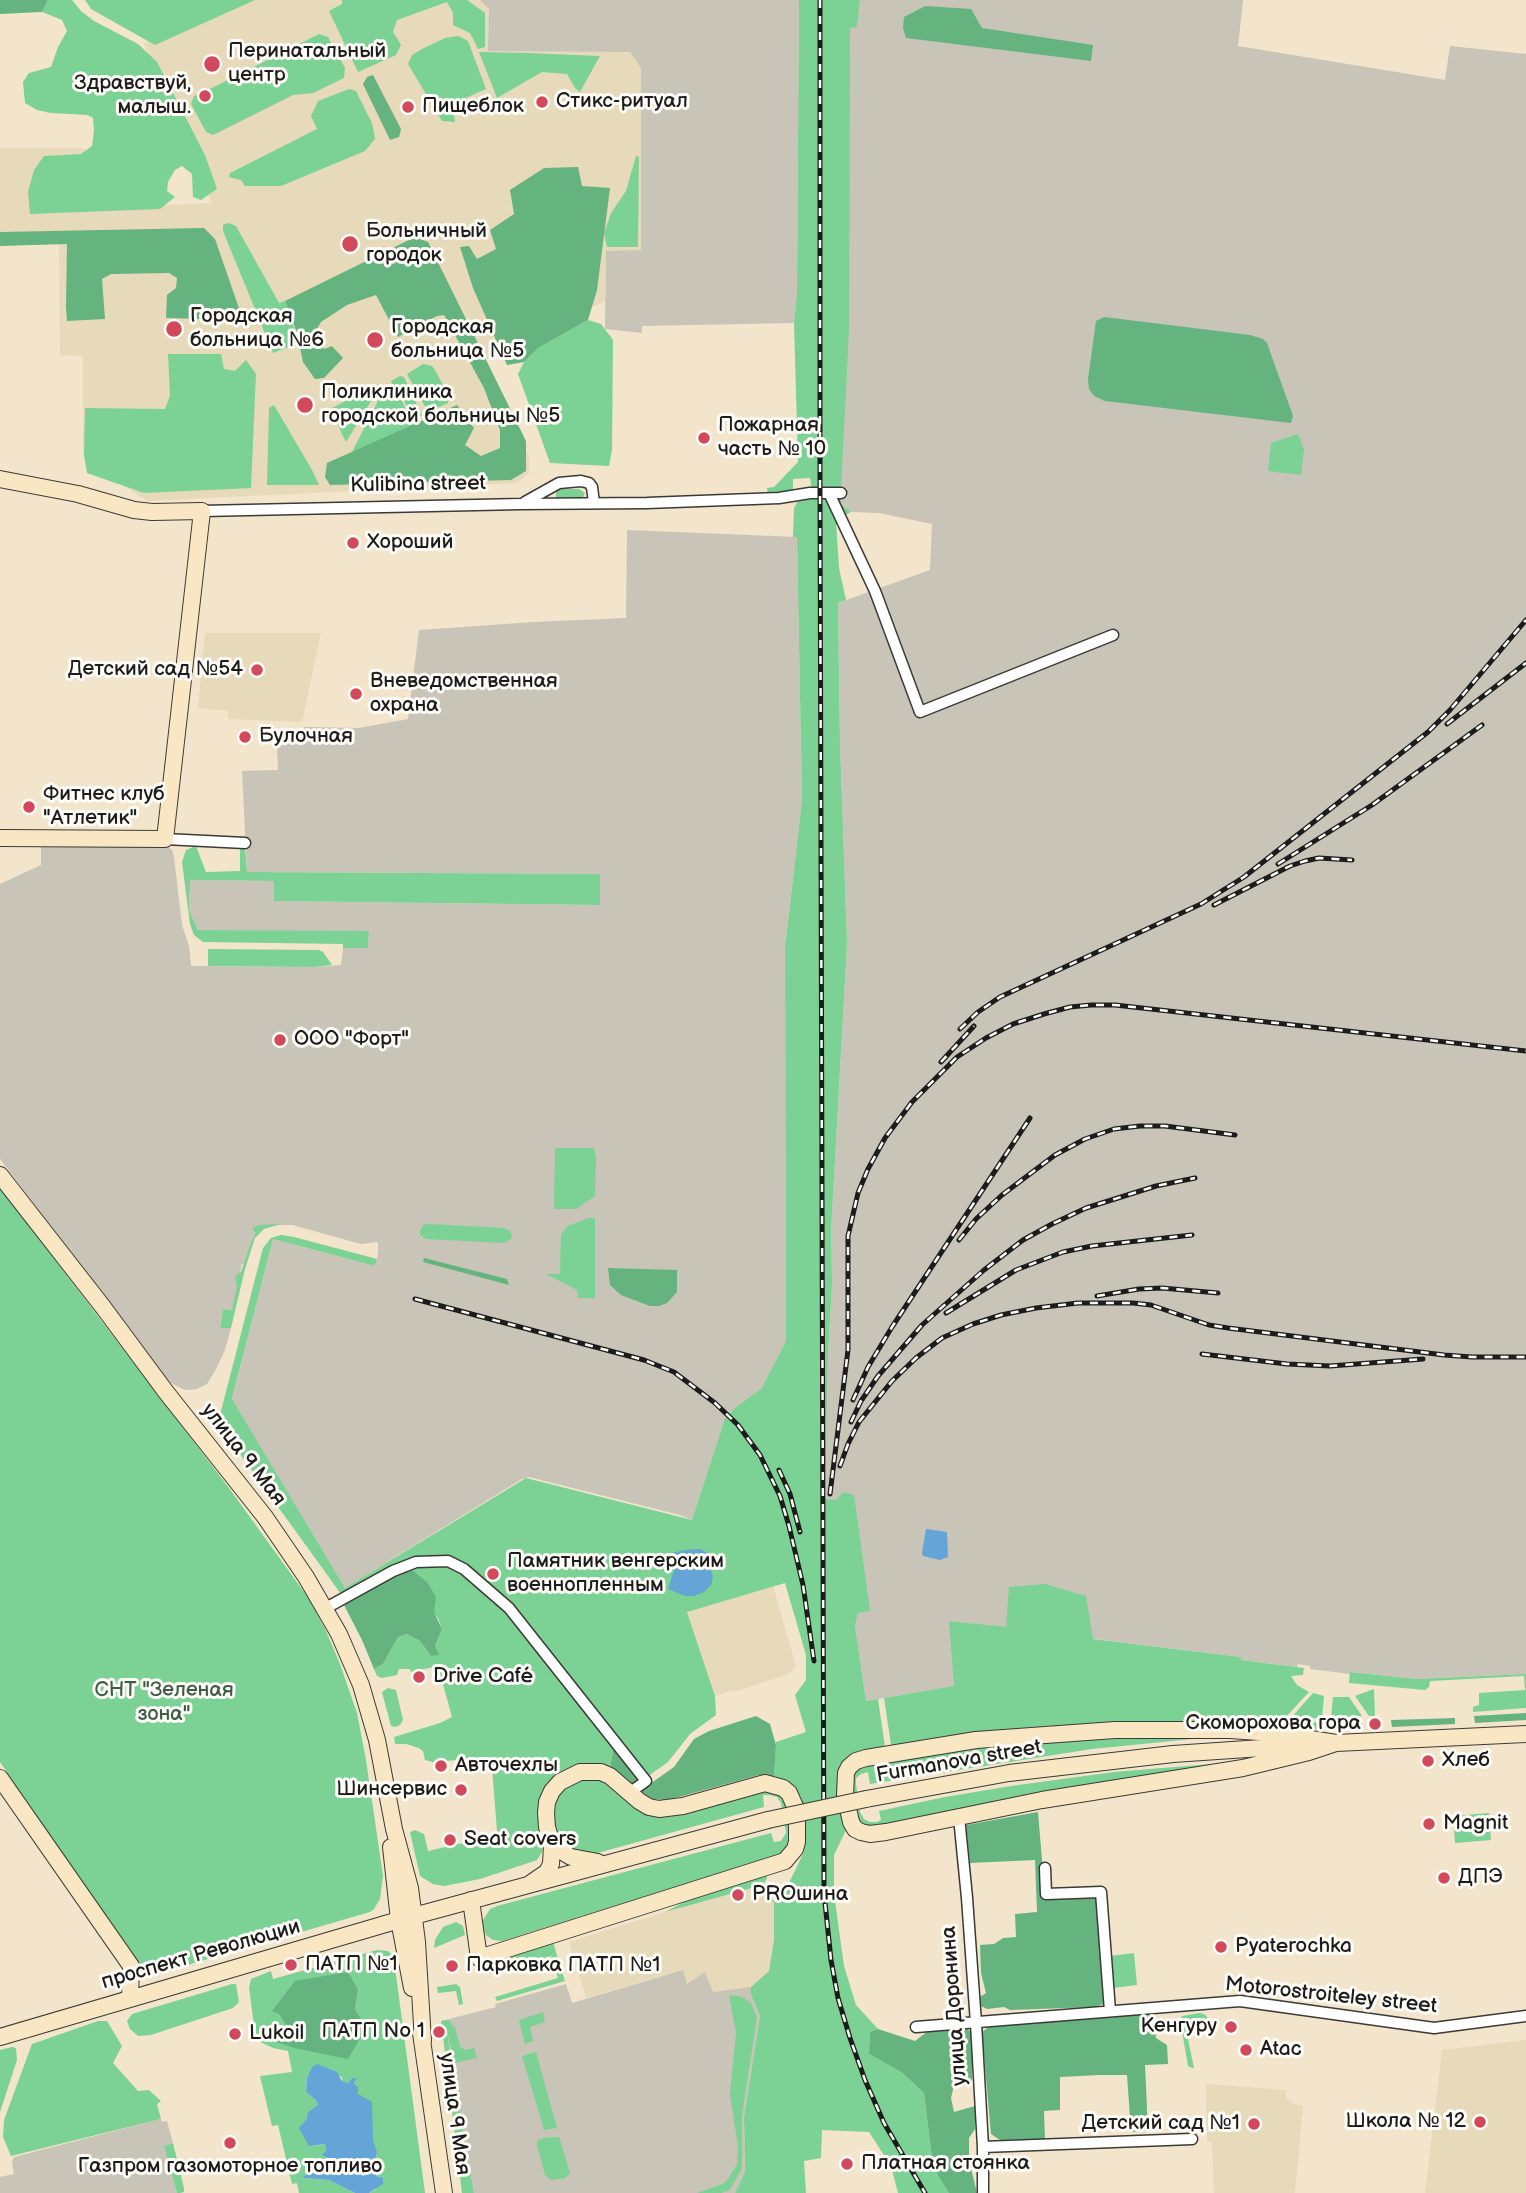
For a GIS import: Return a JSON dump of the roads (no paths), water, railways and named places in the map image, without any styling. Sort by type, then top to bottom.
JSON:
[{"type":"street","name":"Kulibina street","points":[[0,479],[78,494],[134,510],[594,503],[779,498],[810,493],[835,493],[920,712],[1113,635]]},
{"type":"street","points":[[521,504],[559,483],[571,481],[589,483],[593,490],[594,503]]},
{"type":"street","points":[[165,839],[202,510]]},
{"type":"street","points":[[0,838],[165,839],[245,843]]},
{"type":"street","name":"улица 9 Мая","points":[[0,1175],[265,1517],[326,1608],[340,1634],[361,1685],[377,1740],[387,1796],[410,1888],[406,1918],[444,2193]]},
{"type":"street","points":[[326,1608],[393,1571],[416,1562],[447,1561],[464,1569],[509,1608],[646,1781],[629,1793]]},
{"type":"street","points":[[1115,1730],[1246,1731],[1301,1736],[1336,1743],[1245,1767],[1054,1798],[886,1832],[870,1834],[855,1829],[847,1811],[845,1780],[849,1767],[866,1758],[976,1740],[1115,1730]]},
{"type":"street","points":[[1245,1767],[1251,1763],[1253,1757],[1245,1748],[1250,1745],[1252,1739],[1246,1731]]},
{"type":"street","name":"Furmanova street","points":[[406,1918],[768,1820],[942,1784],[1045,1768],[1173,1754],[1526,1734]]},
{"type":"street","points":[[471,1900],[478,1958],[785,1861],[795,1849],[798,1829],[794,1802],[789,1793],[773,1784],[756,1785],[670,1809],[649,1807],[601,1772],[570,1775],[552,1791],[547,1802],[548,1834],[552,1845],[551,1864],[540,1878],[531,1883]]},
{"type":"street","points":[[0,1778],[131,1966],[130,1998]]},
{"type":"street","name":"улица Доронина","points":[[959,1817],[976,2022],[983,2193]]},
{"type":"street","points":[[548,1834],[561,1852],[570,1857],[593,1862],[610,1862]]},
{"type":"street","points":[[1045,1868],[1046,1894],[1101,1892],[1110,2011]]},
{"type":"street","name":"проспект Революции","points":[[0,2037],[406,1918]]},
{"type":"street","name":"Motorostroiteley street","points":[[916,2027],[1240,2001],[1434,2028],[1526,2016]]},
{"type":"street","points":[[983,2147],[1192,2139]]},
{"type":"water","points":[[926,1529],[947,1532],[948,1557],[940,1560],[923,1556]]},
{"type":"water","points":[[700,1549],[708,1553],[713,1576],[711,1585],[694,1596],[685,1596],[668,1589],[675,1567],[672,1553]]},
{"type":"water","points":[[317,2064],[337,2072],[342,2081],[348,2083],[353,2078],[357,2079],[354,2084],[358,2087],[358,2094],[372,2102],[373,2140],[377,2151],[376,2176],[383,2178],[383,2184],[369,2193],[355,2193],[329,2180],[303,2176],[334,2173],[334,2164],[322,2155],[326,2151],[325,2144],[309,2146],[299,2128],[307,2119],[308,2112],[318,2105],[306,2092],[307,2078],[312,2067]]},
{"type":"railway","points":[[820,0],[824,1893],[831,1960],[838,1998],[850,2038],[884,2123],[925,2193]]},
{"type":"railway","points":[[960,1029],[1000,997],[1201,904],[1244,877],[1428,732],[1526,620]]},
{"type":"railway","points":[[1447,724],[1526,663]]},
{"type":"railway","points":[[1278,864],[1372,805],[1482,725]]},
{"type":"railway","points":[[1214,905],[1305,861],[1319,858],[1352,860]]},
{"type":"railway","points":[[830,1494],[848,1350],[848,1236],[858,1193],[885,1138],[912,1102],[957,1057],[986,1038],[1013,1024],[1070,1007],[1115,1005],[1526,1051]]},
{"type":"railway","points":[[941,1062],[974,1026]]},
{"type":"railway","points":[[853,1400],[868,1367],[892,1327],[1030,1118]]},
{"type":"railway","points":[[959,1240],[976,1219],[1002,1195],[1055,1155],[1085,1139],[1114,1129],[1140,1126],[1165,1126],[1235,1135]]},
{"type":"railway","points":[[851,1422],[878,1376],[922,1325],[984,1270],[1023,1240],[1086,1208],[1156,1186],[1195,1178]]},
{"type":"railway","points":[[946,1313],[1016,1270],[1063,1252],[1092,1246],[1192,1235]]},
{"type":"railway","points":[[1097,1296],[1162,1288],[1218,1293]]},
{"type":"railway","points":[[415,1299],[644,1360],[674,1372],[715,1403],[738,1425],[760,1455],[780,1496],[803,1585],[814,1661]]},
{"type":"railway","points":[[840,1466],[859,1422],[892,1381],[916,1358],[942,1338],[973,1324],[1036,1308],[1078,1303],[1133,1303],[1151,1305],[1209,1325],[1228,1328],[1444,1355],[1526,1357]]},
{"type":"railway","points":[[1202,1354],[1330,1366],[1423,1359]]},
{"type":"railway","points":[[779,1470],[790,1494],[800,1532]]},
{"type":"place","name":"Перинатальный центр","points":[[212,64]]},
{"type":"place","name":"Здравствуй, малыш.","points":[[205,96]]},
{"type":"place","name":"Стикс-ритуал","points":[[542,102]]},
{"type":"place","name":"Пищеблок","points":[[408,107]]},
{"type":"place","name":"Больничный городок","points":[[350,244]]},
{"type":"place","name":"Городская больница №6","points":[[174,329]]},
{"type":"place","name":"Городская больница №5","points":[[375,340]]},
{"type":"place","name":"Поликлиника городской больницы №5","points":[[305,405]]},
{"type":"place","name":"Пожарная часть № 10","points":[[704,438]]},
{"type":"place","name":"Хороший","points":[[353,543]]},
{"type":"place","name":"Детский сад №54","points":[[257,670]]},
{"type":"place","name":"Вневедомственная охрана","points":[[356,694]]},
{"type":"place","name":"Булочная","points":[[245,737]]},
{"type":"place","name":"Фитнес клуб \"Атлетик\"","points":[[29,807]]},
{"type":"place","name":"ООО \"Форт\"","points":[[280,1040]]},
{"type":"place","name":"Памятник венгерским военнопленным","points":[[493,1574]]},
{"type":"place","name":"Drive Café","points":[[419,1677]]},
{"type":"place","name":"Скоморохова гора","points":[[1375,1724]]},
{"type":"place","name":"Хлеб","points":[[1428,1761]]},
{"type":"place","name":"Авточехлы","points":[[441,1766]]},
{"type":"place","name":"Шинсервис","points":[[461,1790]]},
{"type":"place","name":"Magnit","points":[[1429,1824]]},
{"type":"place","name":"Seat covers","points":[[450,1840]]},
{"type":"place","name":"ДПЭ","points":[[1444,1878]]},
{"type":"place","name":"PROшина","points":[[738,1895]]},
{"type":"place","name":"Pyaterochka","points":[[1221,1947]]},
{"type":"place","name":"ПАТП №1","points":[[291,1965]]},
{"type":"place","name":"Парковка ПАТП №1","points":[[452,1966]]},
{"type":"place","name":"Кенгуру","points":[[1231,2027]]},
{"type":"place","name":"ПАТП No 1","points":[[439,2032]]},
{"type":"place","name":"Lukoil","points":[[235,2034]]},
{"type":"place","name":"Atac","points":[[1246,2050]]},
{"type":"place","name":"Школа № 12","points":[[1480,2122]]},
{"type":"place","name":"Детский сад №1","points":[[1254,2124]]},
{"type":"place","name":"Газпром газомоторное топливо","points":[[230,2143]]},
{"type":"place","name":"Платная стоянка","points":[[847,2164]]},
{"type":"park label","name":"СНТ \"Зеленая зона\"","points":[[164,1703]]}]
